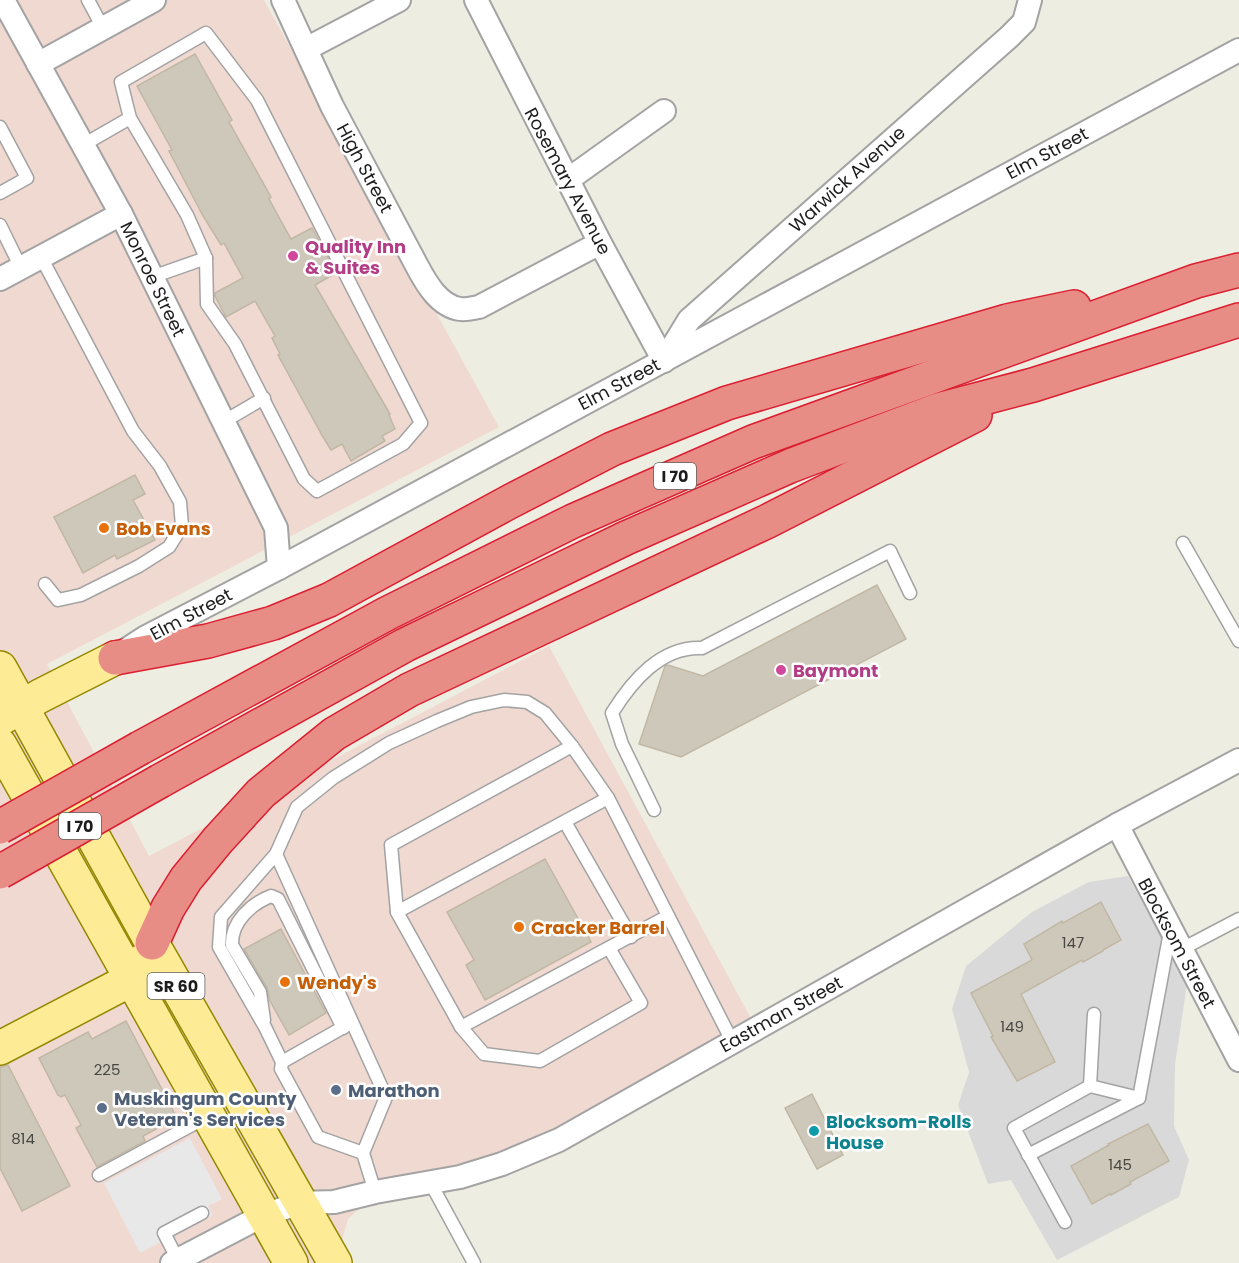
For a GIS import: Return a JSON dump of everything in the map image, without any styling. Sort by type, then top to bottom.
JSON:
[{"type":"highway","name":"I 70","points":[[0,827],[388,613],[573,521],[753,442],[1196,281],[1239,270]]},
{"type":"highway","points":[[116,658],[208,641],[273,623],[328,600],[612,449],[727,403],[1007,321],[1196,281]]},
{"type":"highway","name":"I 70","points":[[0,872],[405,645],[626,538],[790,466],[938,410],[1033,386],[1239,320]]},
{"type":"highway","points":[[152,943],[168,908],[186,879],[218,840],[261,793],[334,734],[409,690],[768,521],[1033,386]]},
{"type":"main road","name":"Elm Street","points":[[10,713],[116,658]]},
{"type":"main road","name":"SR 60","points":[[0,668],[10,713],[152,943],[335,1263]]},
{"type":"main road","name":"SR 60","points":[[0,745],[291,1263]]},
{"type":"main road","points":[[0,1048],[132,979],[152,943]]},
{"type":"street","name":"Monroe Street","points":[[3,0],[121,214],[276,528],[279,567]]},
{"type":"street","points":[[39,64],[154,0]]},
{"type":"street","name":"High Street","points":[[283,0],[332,106],[428,286],[442,301],[460,309],[479,308],[600,243]]},
{"type":"street","points":[[306,49],[399,0]]},
{"type":"street","name":"Rosemary Avenue","points":[[476,0],[600,243],[664,361]]},
{"type":"street","name":"Warwick Avenue","points":[[664,361],[689,320],[1009,37],[1024,22],[1030,0]]},
{"type":"street","name":"Elm Street","points":[[116,658],[146,637],[664,361],[1239,50]]},
{"type":"street","points":[[569,179],[664,111]]},
{"type":"street","points":[[0,279],[121,214]]},
{"type":"street","name":"Eastman Street","points":[[175,1261],[264,1215],[300,1203],[334,1202],[460,1176],[502,1164],[559,1140],[1116,825],[1239,760]]},
{"type":"street","name":"Blocksom Street","points":[[1116,825],[1239,1060]]},
{"type":"lane","points":[[88,0],[104,28]]},
{"type":"lane","points":[[206,33],[257,100],[422,423],[403,444],[317,491],[304,479],[235,344],[207,304],[206,258],[187,214],[130,118],[121,82],[206,33]]},
{"type":"lane","points":[[83,145],[130,118]]},
{"type":"lane","points":[[0,127],[27,178],[0,194]]},
{"type":"lane","points":[[0,225],[21,268]]},
{"type":"lane","points":[[41,257],[133,431],[160,466],[180,502],[182,526],[169,548],[81,595],[58,600],[45,584]]},
{"type":"lane","points":[[152,277],[206,258]]},
{"type":"lane","points":[[223,422],[264,398]]},
{"type":"lane","points":[[1183,543],[1239,641]]},
{"type":"lane","points":[[654,810],[622,744],[612,713],[627,688],[652,664],[686,647],[702,648],[890,551],[910,593]]},
{"type":"lane","points":[[363,1153],[318,1137],[281,1070],[282,1062],[265,1027],[219,947],[221,917],[276,854],[297,807],[333,778],[389,743],[471,707],[504,700],[527,702],[545,713],[572,746],[608,798],[732,1041]]},
{"type":"lane","points":[[572,746],[391,845],[397,912],[461,1027],[483,1054],[540,1061],[641,1003],[609,948]]},
{"type":"lane","points":[[397,912],[608,798]]},
{"type":"lane","points":[[565,822],[631,937]]},
{"type":"lane","points":[[276,854],[347,1025]]},
{"type":"lane","points":[[265,1027],[260,992],[232,945],[232,936],[233,929],[249,909],[260,900],[271,896],[278,899],[386,1097],[363,1153],[375,1192]]},
{"type":"lane","points":[[461,1027],[668,916]]},
{"type":"lane","points":[[1139,1098],[1161,990],[1175,940],[1239,919]]},
{"type":"lane","points":[[1090,1086],[1094,1014]]},
{"type":"lane","points":[[282,1062],[347,1025]]},
{"type":"lane","points":[[1065,1222],[1014,1128],[1090,1086],[1139,1098]]},
{"type":"lane","points":[[1028,1155],[1139,1098]]},
{"type":"lane","points":[[99,1175],[208,1116]]},
{"type":"lane","points":[[430,1182],[474,1263]]},
{"type":"lane","points":[[175,1261],[164,1233],[202,1213]]},
{"type":"shaded area","points":[[0,0],[264,0],[499,427],[47,664],[149,856],[549,646],[760,1035],[501,1176],[460,1190],[361,1207],[348,1219],[341,1244],[351,1263],[0,1263]]},
{"type":"shaded area","points":[[1128,876],[1187,984],[1175,1065],[1174,1126],[1189,1160],[1179,1197],[1057,1260],[1011,1180],[988,1184],[958,1105],[969,1072],[952,1009],[966,966],[1032,912],[1089,882]]},
{"type":"shaded area","points":[[190,1138],[222,1199],[208,1206],[213,1215],[140,1253],[104,1183]]},
{"type":"building","name":"Quality Inn & Suites","points":[[195,54],[232,120],[229,122],[271,197],[269,199],[291,239],[312,228],[336,273],[315,285],[390,414],[395,429],[382,436],[385,441],[351,461],[342,444],[331,450],[323,437],[278,355],[280,354],[272,338],[275,336],[255,301],[226,317],[215,296],[215,293],[243,278],[224,243],[221,245],[203,216],[169,151],[172,150],[137,86]]},
{"type":"building","name":"Bob Evans","points":[[135,475],[145,494],[133,500],[155,540],[117,559],[115,555],[83,573],[54,517]]},
{"type":"building","name":"Baymont","points":[[877,585],[906,639],[681,757],[639,744],[665,666],[703,676]]},
{"type":"building","name":"Cracker Barrel","points":[[545,859],[591,942],[485,1000],[466,965],[474,960],[447,912]]},
{"type":"building","points":[[1101,902],[1121,940],[1021,994],[1055,1062],[1017,1081],[991,1037],[993,1036],[971,993],[1032,960],[1024,944],[1062,921],[1063,923]]},
{"type":"building","name":"Wendy's","points":[[281,929],[326,1013],[289,1035],[270,1001],[267,988],[244,949]]},
{"type":"building","points":[[126,1021],[177,1118],[143,1136],[145,1141],[97,1167],[76,1128],[81,1125],[65,1095],[61,1097],[58,1095],[39,1058],[88,1032],[92,1039]]},
{"type":"building","points":[[8,1065],[70,1186],[22,1211],[0,1168],[0,1067]]},
{"type":"building","name":"Blocksom-Rolls House","points":[[812,1094],[843,1155],[817,1169],[785,1108]]},
{"type":"building","points":[[1148,1124],[1169,1161],[1092,1204],[1071,1166]]},
{"type":"place","name":"Quality Inn & Suites","points":[[293,256]]},
{"type":"place","name":"Bob Evans","points":[[104,528]]},
{"type":"place","name":"Baymont","points":[[781,670]]},
{"type":"place","name":"Cracker Barrel","points":[[519,927]]},
{"type":"place","name":"Wendy's","points":[[285,982]]},
{"type":"place","name":"Marathon","points":[[336,1090]]},
{"type":"place","name":"Muskingum County Veteran's Services","points":[[102,1108]]},
{"type":"place","name":"Blocksom-Rolls House","points":[[814,1131]]}]
